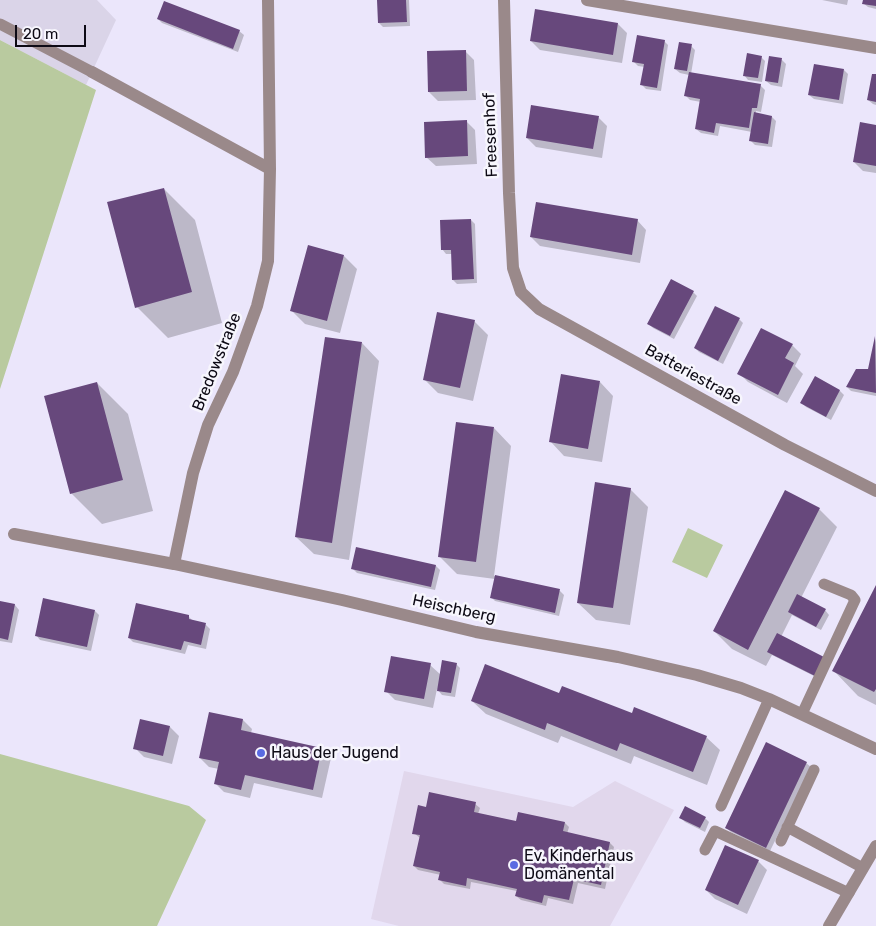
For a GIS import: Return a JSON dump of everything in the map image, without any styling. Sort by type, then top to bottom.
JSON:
[{"type":"street","name":"Bredowstraße","points":[[174,564],[193,473],[208,425],[233,372],[257,306],[268,261],[270,169],[268,0]]},
{"type":"street","name":"Freesenhof","points":[[504,0],[513,268]]},
{"type":"street","points":[[587,0],[876,48]]},
{"type":"street","points":[[92,72],[270,169]]},
{"type":"street","name":"Batteriestraße","points":[[513,268],[521,292],[539,309],[785,445],[876,491]]},
{"type":"street","name":"Heischberg","points":[[14,534],[174,564],[342,600],[476,632],[625,658],[697,675],[741,688],[769,699],[876,749]]},
{"type":"street","points":[[829,926],[876,846]]},
{"type":"lane","points":[[0,24],[92,72]]},
{"type":"lane","points":[[802,714],[855,600],[850,595],[824,584]]},
{"type":"lane","points":[[720,806],[769,699]]},
{"type":"lane","points":[[781,841],[814,770]]},
{"type":"lane","points":[[787,828],[863,868]]},
{"type":"lane","points":[[705,850],[714,831],[849,893]]},
{"type":"shaded area","points":[[0,0],[97,0],[116,20],[86,85],[0,40]]},
{"type":"shaded area","name":"Ev. Kinderhaus Domänental","points":[[404,771],[573,807],[615,781],[674,810],[610,926],[399,926],[371,919]]},
{"type":"green space","points":[[0,40],[96,90],[0,389]]},
{"type":"green space","points":[[688,528],[723,545],[707,578],[672,562]]},
{"type":"green space","points":[[0,754],[189,806],[206,820],[157,926],[0,926]]},
{"type":"building","points":[[377,0],[406,0],[407,22],[378,23]]},
{"type":"building","points":[[863,0],[876,0],[876,6],[862,4]]},
{"type":"building","points":[[164,1],[240,30],[233,49],[157,19]]},
{"type":"building","points":[[535,9],[618,23],[613,55],[530,41]]},
{"type":"building","points":[[637,35],[665,40],[657,88],[640,85],[644,64],[632,62]]},
{"type":"building","points":[[679,42],[692,44],[687,71],[674,69]]},
{"type":"building","points":[[466,50],[467,91],[428,92],[427,51]]},
{"type":"building","points":[[747,53],[762,56],[758,78],[743,76]]},
{"type":"building","points":[[769,56],[782,58],[778,83],[765,81]]},
{"type":"building","points":[[814,64],[844,69],[839,100],[808,95]]},
{"type":"building","points":[[689,72],[761,84],[757,108],[752,108],[749,128],[716,123],[714,133],[695,129],[700,99],[684,96]]},
{"type":"building","points":[[872,74],[876,74],[876,102],[867,100]]},
{"type":"building","points":[[531,105],[599,116],[593,149],[526,138]]},
{"type":"building","points":[[754,112],[772,116],[768,144],[749,141]]},
{"type":"building","points":[[467,120],[468,156],[425,158],[424,122]]},
{"type":"building","points":[[860,122],[876,125],[876,166],[853,162]]},
{"type":"building","points":[[164,188],[192,292],[135,308],[107,202]]},
{"type":"building","points":[[536,202],[638,219],[632,255],[530,237]]},
{"type":"building","points":[[471,219],[474,279],[452,280],[451,250],[441,250],[440,220]]},
{"type":"building","points":[[308,245],[344,255],[327,321],[290,311]]},
{"type":"building","points":[[671,279],[694,291],[670,336],[647,324]]},
{"type":"building","points":[[715,306],[740,318],[718,361],[694,348]]},
{"type":"building","points":[[437,312],[475,320],[460,388],[423,380]]},
{"type":"building","points":[[761,328],[793,344],[785,358],[794,363],[778,395],[737,374]]},
{"type":"building","points":[[875,336],[876,393],[846,387],[856,369],[868,369]]},
{"type":"building","points":[[325,337],[362,342],[332,543],[295,537]]},
{"type":"building","points":[[561,374],[600,381],[588,449],[549,442]]},
{"type":"building","points":[[815,376],[840,390],[826,417],[800,403]]},
{"type":"building","points":[[97,382],[123,480],[70,494],[44,396]]},
{"type":"building","points":[[456,422],[494,427],[476,562],[438,557]]},
{"type":"building","points":[[595,482],[631,488],[613,608],[577,603]]},
{"type":"building","points":[[785,490],[820,508],[748,650],[713,631]]},
{"type":"building","points":[[356,547],[436,565],[431,587],[351,569]]},
{"type":"building","points":[[495,575],[560,589],[555,613],[490,598]]},
{"type":"building","points":[[876,585],[876,689],[874,692],[832,671]]},
{"type":"building","points":[[797,594],[826,609],[816,627],[788,612]]},
{"type":"building","points":[[43,598],[95,610],[87,647],[35,636]]},
{"type":"building","points":[[0,601],[15,604],[8,640],[0,638]]},
{"type":"building","points":[[136,603],[189,615],[189,619],[206,623],[201,645],[184,641],[181,650],[128,638]]},
{"type":"building","points":[[777,633],[824,657],[815,676],[767,652]]},
{"type":"building","points":[[391,656],[431,663],[424,699],[384,692]]},
{"type":"building","points":[[442,660],[457,663],[451,693],[437,691]]},
{"type":"building","points":[[485,664],[559,693],[562,686],[632,713],[634,707],[707,736],[693,772],[620,743],[617,751],[547,723],[545,730],[471,701]]},
{"type":"building","name":"Haus der Jugend","points":[[209,712],[243,719],[241,730],[322,748],[313,790],[245,775],[241,790],[214,784],[219,762],[199,758]]},
{"type":"building","points":[[140,719],[170,726],[163,756],[133,749]]},
{"type":"building","points":[[766,742],[807,762],[766,848],[725,828]]},
{"type":"building","points":[[429,792],[476,802],[474,812],[516,821],[518,812],[565,822],[563,831],[610,842],[601,885],[574,879],[569,900],[544,895],[542,903],[515,896],[517,889],[467,878],[466,886],[438,880],[440,872],[413,866],[420,835],[412,834],[418,805],[426,807]]},
{"type":"building","points":[[685,806],[706,817],[700,828],[679,818]]},
{"type":"building","points":[[725,845],[759,860],[738,905],[705,890]]},
{"type":"place","name":"Haus der Jugend","points":[[261,753]]},
{"type":"place","name":"Ev. Kinderhaus Domänental","points":[[514,865]]}]
